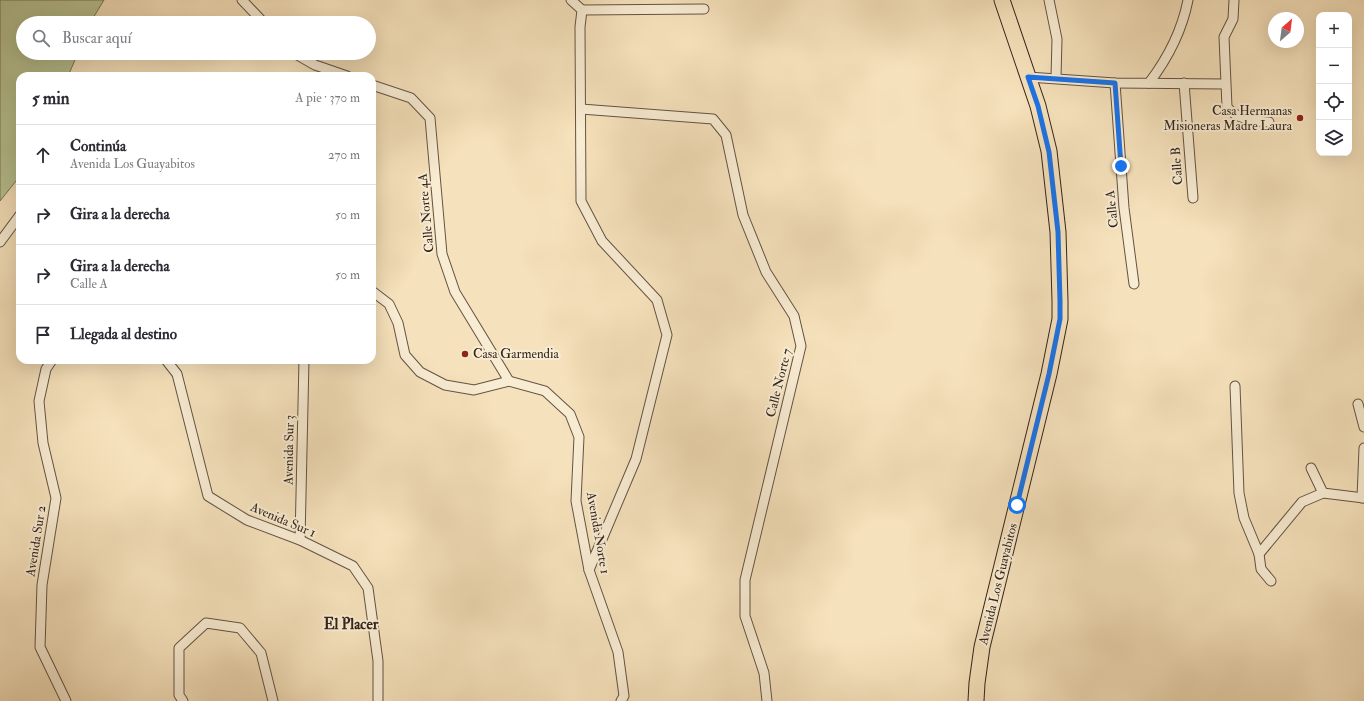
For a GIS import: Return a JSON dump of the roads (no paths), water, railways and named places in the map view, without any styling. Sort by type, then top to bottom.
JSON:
[{"type":"main road","name":"Avenida Los Guayabitos","points":[[976,701],[982,647],[1049,374],[1060,319],[1059,262],[1054,189],[1049,152],[1038,106],[1002,0]]},
{"type":"street","points":[[242,0],[257,16]]},
{"type":"street","points":[[571,0],[582,10],[704,9]]},
{"type":"street","points":[[1049,0],[1057,39],[1056,78]]},
{"type":"street","points":[[1149,83],[1163,64],[1174,43],[1185,14],[1188,0]]},
{"type":"street","points":[[1234,0],[1233,19],[1224,37],[1224,84],[1227,107],[1231,113],[1243,118],[1269,122]]},
{"type":"street","points":[[582,10],[580,27],[581,201],[602,241],[657,300],[667,335],[636,459],[588,570]]},
{"type":"street","points":[[306,60],[315,65],[335,72]]},
{"type":"street","points":[[1028,77],[1115,83],[1224,84]]},
{"type":"street","name":"Calle A","points":[[1115,83],[1124,208],[1134,284]]},
{"type":"street","name":"Calle B","points":[[1184,83],[1192,198]]},
{"type":"street","name":"Calle Norte 4A","points":[[376,86],[411,98],[430,118],[442,254],[454,292],[509,381]]},
{"type":"street","name":"Calle Norte 7","points":[[581,109],[713,118],[726,135],[743,215],[766,272],[794,316],[801,346],[745,580],[746,616],[764,672],[767,701]]},
{"type":"street","points":[[0,242],[16,220]]},
{"type":"street","points":[[376,294],[389,304],[398,323],[405,355],[420,372],[445,386],[474,390],[509,381]]},
{"type":"street","name":"Avenida Sur 2","points":[[49,364],[46,369],[39,401],[43,443],[56,498],[42,585],[40,647],[66,701]]},
{"type":"street","name":"Avenida Sur 1","points":[[169,364],[177,374],[208,496],[246,520],[300,540],[353,566],[368,588],[378,661],[378,701]]},
{"type":"street","name":"Avenida Sur 3","points":[[300,540],[304,364]]},
{"type":"street","name":"Avenida Norte 1","points":[[509,381],[546,391],[570,414],[579,437],[576,500],[588,570],[618,652],[624,696],[621,701]]},
{"type":"street","points":[[1235,386],[1239,493],[1244,518],[1259,554],[1261,569],[1271,581]]},
{"type":"street","points":[[1358,404],[1364,427]]},
{"type":"street","points":[[1259,554],[1302,502],[1323,493],[1363,498],[1364,448]]},
{"type":"street","points":[[1311,468],[1323,493]]},
{"type":"street","points":[[183,701],[179,695],[179,648],[206,623],[240,628],[261,654],[273,701]]},
{"type":"place","name":"Casa Hermanas Misioneras Madre Laura","points":[[1300,118]]},
{"type":"place","name":"Casa Garmendia","points":[[465,354]]},
{"type":"district","name":"El Placer","points":[[351,624]]}]
